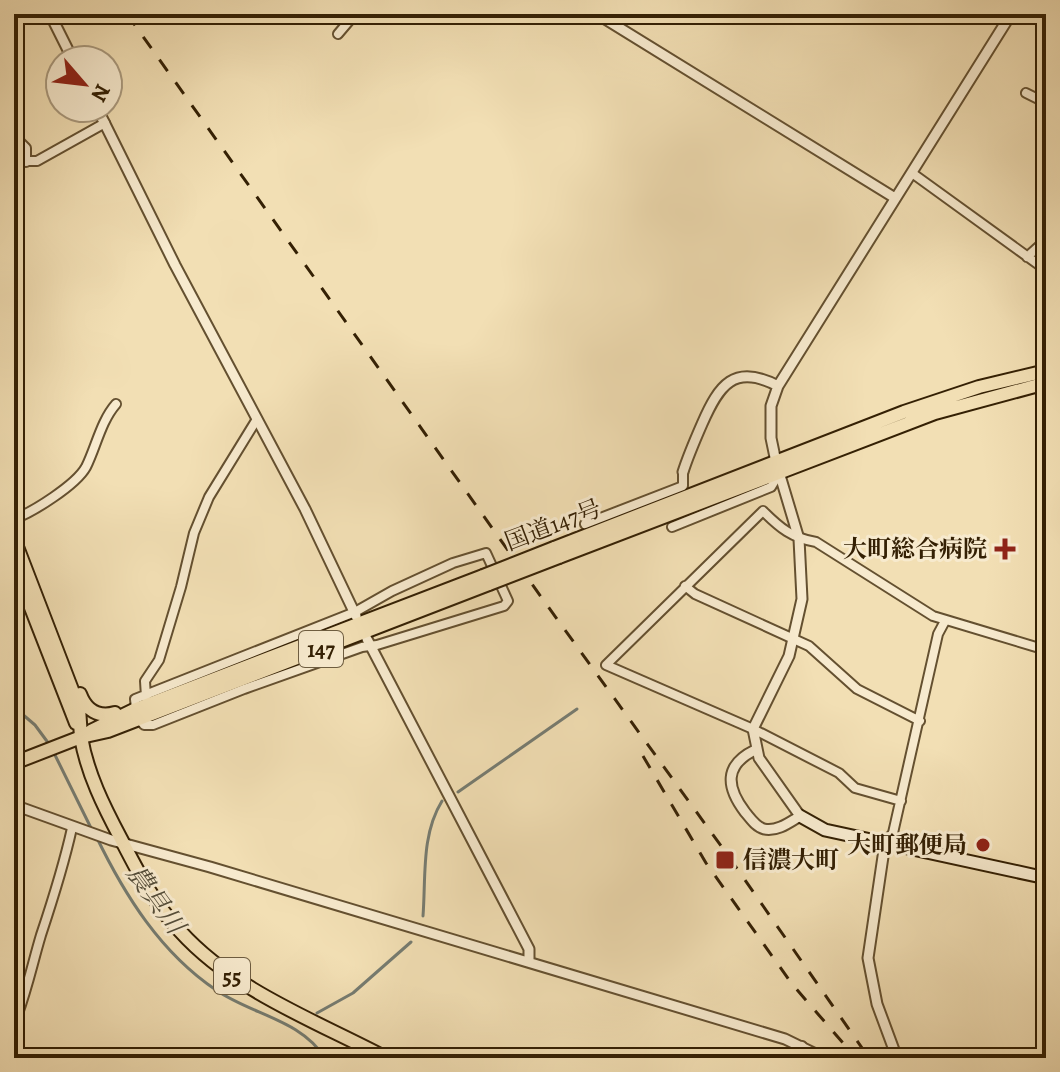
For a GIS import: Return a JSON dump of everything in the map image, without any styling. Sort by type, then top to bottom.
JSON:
[{"type":"main road","name":"国道147号","points":[[778,468],[904,412],[979,387],[1046,371]]},
{"type":"main road","name":"国道147号","points":[[14,763],[81,737],[108,731],[138,714],[778,468],[935,413],[1046,383]]},
{"type":"main road","name":"147","points":[[14,539],[79,708],[81,737]]},
{"type":"main road","points":[[14,564],[81,737]]},
{"type":"main road","name":"147","points":[[62,661],[69,667],[85,706],[106,716],[138,714]]},
{"type":"main road","name":"55","points":[[81,737],[89,769],[117,841],[179,931],[203,955],[238,980],[386,1058]]},
{"type":"main road","points":[[800,816],[825,830],[1046,878]]},
{"type":"street","points":[[50,14],[65,44]]},
{"type":"street","points":[[338,34],[355,14]]},
{"type":"street","points":[[597,14],[895,198]]},
{"type":"street","points":[[755,750],[743,756],[731,773],[731,787],[755,825],[768,830],[800,816],[755,750],[753,729],[783,670],[795,638],[802,599],[799,539],[778,468],[770,420],[771,406],[778,386],[1011,14]]},
{"type":"street","points":[[1035,14],[1046,22]]},
{"type":"street","points":[[1026,93],[1046,103]]},
{"type":"street","points":[[14,161],[42,159],[103,124]]},
{"type":"street","points":[[105,124],[175,265],[305,509],[355,614]]},
{"type":"street","points":[[14,136],[26,148],[26,162]]},
{"type":"street","points":[[912,173],[1046,270]]},
{"type":"street","points":[[1027,257],[1046,240]]},
{"type":"street","points":[[585,524],[683,486],[683,472],[710,406],[728,382],[751,376],[761,377],[778,386]]},
{"type":"street","points":[[14,519],[49,499],[83,472],[116,404]]},
{"type":"street","points":[[146,697],[145,681],[159,660],[194,533],[209,497],[257,419]]},
{"type":"street","points":[[672,527],[771,487],[778,468]]},
{"type":"street","points":[[901,801],[855,788],[839,773],[753,729],[606,665],[763,511],[783,530],[799,539],[816,542],[945,621],[1046,650]]},
{"type":"street","points":[[486,553],[508,601],[504,606],[369,642],[153,725],[144,725],[138,714],[135,699],[355,614],[392,591],[453,563],[486,553]]},
{"type":"street","points":[[685,586],[695,594],[795,638],[818,653],[857,689],[920,721]]},
{"type":"street","points":[[897,1058],[877,1004],[868,958],[885,843],[893,833],[938,634],[945,621]]},
{"type":"street","points":[[369,642],[529,949],[529,962]]},
{"type":"street","points":[[14,805],[72,828],[760,1031],[802,1046],[824,1058]]},
{"type":"street","points":[[14,1024],[58,886],[72,828]]},
{"type":"street","points":[[795,1058],[802,1046]]},
{"type":"waterway","name":"農具川","points":[[14,707],[35,725],[49,744]]},
{"type":"waterway","points":[[458,792],[577,709]]},
{"type":"waterway","name":"農具川","points":[[53,751],[92,830]]},
{"type":"waterway","points":[[423,916],[428,842],[435,814],[442,801]]},
{"type":"waterway","name":"農具川","points":[[96,836],[132,901],[178,959],[216,990],[302,1034],[325,1058]]},
{"type":"waterway","points":[[317,1013],[353,993],[411,942]]},
{"type":"railway","points":[[127,14],[869,1058]]},
{"type":"railway","points":[[643,756],[706,863],[792,984],[856,1058]]},
{"type":"place","name":"大町総合病院","points":[[1005,549]]},
{"type":"place","name":"大町郵便局","points":[[983,845]]},
{"type":"place","name":"信濃大町","points":[[725,860]]}]
